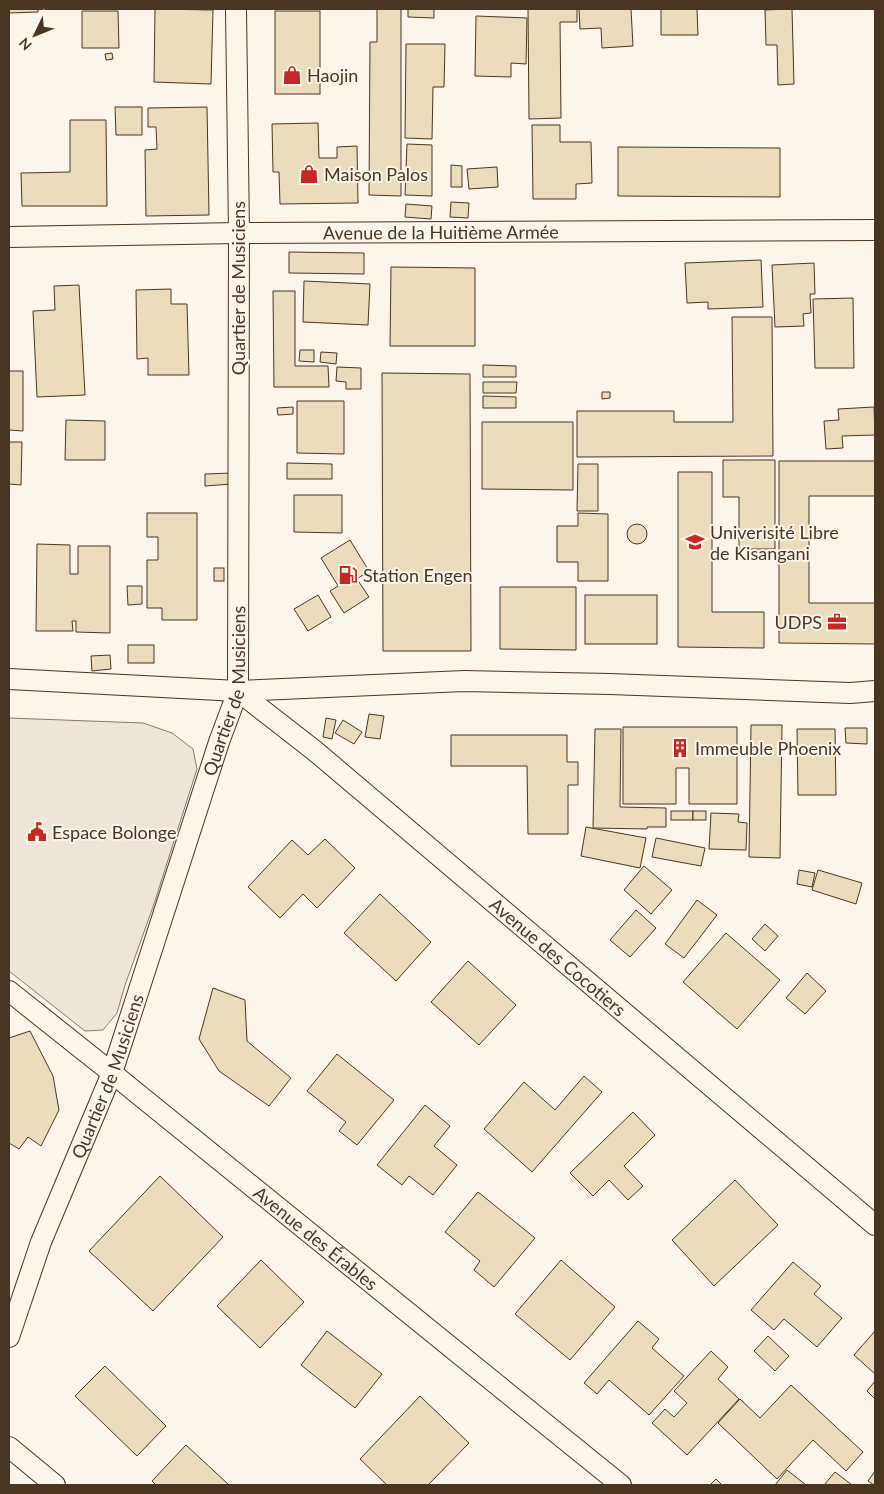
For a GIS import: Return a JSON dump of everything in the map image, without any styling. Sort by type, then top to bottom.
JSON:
[{"type":"street","name":"Quartier de Musiciens","points":[[9,1337],[40,1242],[112,1073],[219,742],[238,691],[239,233],[236,9]]},
{"type":"street","name":"Avenue de la Huitième Armée","points":[[9,237],[239,233],[875,230]]},
{"type":"street","points":[[9,679],[238,691],[464,681],[610,684],[850,693],[875,691]]},
{"type":"street","name":"Avenue des Cocotiers","points":[[238,691],[322,758],[875,1225]]},
{"type":"street","name":"Avenue des Érables","points":[[9,991],[621,1485]]},
{"type":"street","points":[[9,1447],[55,1485]]},
{"type":"shaded area","points":[[9,718],[143,723],[172,733],[193,749],[197,769],[154,904],[117,1013],[103,1030],[85,1031],[9,971]]},
{"type":"building","points":[[9,9],[38,9],[38,12],[9,13]]},
{"type":"building","points":[[155,9],[213,10],[211,84],[154,82]]},
{"type":"building","points":[[377,9],[401,9],[401,196],[369,195],[370,42],[377,42]]},
{"type":"building","points":[[408,9],[434,9],[434,18],[408,17]]},
{"type":"building","points":[[528,9],[577,9],[577,22],[560,22],[561,118],[529,119]]},
{"type":"building","points":[[579,9],[631,9],[633,46],[602,48],[601,28],[580,29]]},
{"type":"building","points":[[661,9],[697,9],[698,35],[661,35]]},
{"type":"building","points":[[792,9],[794,84],[778,85],[777,45],[766,45],[765,10]]},
{"type":"building","points":[[82,11],[118,11],[119,48],[82,48]]},
{"type":"building","points":[[275,11],[320,11],[320,94],[275,94]]},
{"type":"building","points":[[476,16],[527,18],[526,64],[511,63],[511,77],[475,76]]},
{"type":"building","points":[[406,44],[445,44],[444,87],[433,87],[432,139],[405,138]]},
{"type":"building","points":[[112,53],[113,59],[106,60],[105,54]]},
{"type":"building","points":[[115,107],[142,107],[142,135],[116,135]]},
{"type":"building","points":[[207,107],[209,215],[146,216],[145,150],[157,149],[156,127],[148,127],[148,108]]},
{"type":"building","points":[[70,120],[106,120],[107,206],[22,206],[21,173],[70,172]]},
{"type":"building","points":[[318,123],[319,158],[337,158],[337,147],[357,146],[358,203],[280,204],[279,172],[273,172],[272,124]]},
{"type":"building","points":[[532,125],[560,125],[560,142],[591,142],[592,183],[576,184],[576,199],[533,199]]},
{"type":"building","points":[[407,144],[432,145],[432,196],[405,195]]},
{"type":"building","points":[[618,147],[780,148],[780,197],[618,196]]},
{"type":"building","points":[[451,165],[462,166],[462,187],[451,187]]},
{"type":"building","points":[[497,167],[498,187],[469,189],[467,169]]},
{"type":"building","points":[[451,202],[469,203],[468,218],[450,217]]},
{"type":"building","points":[[406,204],[432,206],[431,219],[405,217]]},
{"type":"building","points":[[289,252],[364,253],[364,274],[289,273]]},
{"type":"building","points":[[761,260],[763,307],[708,309],[708,302],[687,303],[685,263]]},
{"type":"building","points":[[814,263],[815,294],[810,294],[811,313],[803,314],[804,326],[775,327],[772,265]]},
{"type":"building","points":[[391,267],[475,268],[475,346],[390,346]]},
{"type":"building","points":[[304,281],[370,284],[368,325],[303,322]]},
{"type":"building","points":[[79,285],[85,395],[37,397],[33,311],[55,310],[54,286]]},
{"type":"building","points":[[171,289],[171,304],[187,304],[189,375],[148,375],[148,358],[137,359],[136,290]]},
{"type":"building","points":[[273,291],[295,291],[295,366],[328,366],[329,387],[274,387]]},
{"type":"building","points":[[853,298],[854,368],[815,368],[813,299]]},
{"type":"building","points":[[732,317],[772,317],[773,456],[577,457],[577,411],[674,411],[674,422],[733,422]]},
{"type":"building","points":[[300,350],[314,350],[314,362],[299,361]]},
{"type":"building","points":[[321,352],[337,353],[336,364],[320,362]]},
{"type":"building","points":[[483,365],[516,366],[516,377],[483,377]]},
{"type":"building","points":[[337,367],[361,368],[361,389],[346,389],[346,382],[336,381]]},
{"type":"building","points":[[9,371],[23,371],[23,431],[9,430]]},
{"type":"building","points":[[382,373],[470,374],[471,651],[383,651]]},
{"type":"building","points":[[483,382],[517,382],[516,393],[483,393]]},
{"type":"building","points":[[602,392],[610,392],[610,398],[602,399]]},
{"type":"building","points":[[483,396],[516,397],[516,408],[483,408]]},
{"type":"building","points":[[297,401],[344,401],[344,454],[297,453]]},
{"type":"building","points":[[293,407],[293,414],[278,415],[277,408]]},
{"type":"building","points":[[874,407],[875,435],[842,436],[843,448],[826,449],[824,421],[839,420],[838,409]]},
{"type":"building","points":[[66,420],[105,421],[105,460],[65,460]]},
{"type":"building","points":[[482,422],[573,422],[573,490],[482,489]]},
{"type":"building","points":[[9,442],[22,442],[21,485],[9,484]]},
{"type":"building","points":[[723,460],[775,460],[775,549],[739,549],[739,497],[723,497]]},
{"type":"building","points":[[779,461],[875,461],[875,496],[809,496],[809,603],[875,603],[875,644],[779,643]]},
{"type":"building","points":[[287,463],[332,464],[332,479],[287,479]]},
{"type":"building","points":[[578,464],[598,464],[598,511],[577,511]]},
{"type":"building","name":"Univerisité Libre de Kisangani","points":[[678,472],[712,472],[712,612],[764,612],[764,648],[678,647]]},
{"type":"building","points":[[232,473],[232,484],[205,486],[205,474]]},
{"type":"building","points":[[294,495],[342,495],[342,533],[294,532]]},
{"type":"building","points":[[147,513],[197,513],[197,620],[162,620],[162,608],[147,608],[147,560],[158,560],[158,537],[147,537]]},
{"type":"building","points":[[578,513],[608,514],[608,581],[578,581],[578,562],[557,562],[557,526],[578,526]]},
{"type":"building","points":[[633,524],[641,524],[647,530],[647,538],[641,544],[633,544],[627,538],[627,530]]},
{"type":"building","name":"Station Engen","points":[[350,540],[369,571],[357,579],[369,597],[344,613],[330,591],[338,586],[321,558]]},
{"type":"building","points":[[37,544],[70,545],[70,574],[78,574],[78,546],[110,546],[110,633],[76,632],[76,621],[72,621],[73,631],[36,631]]},
{"type":"building","points":[[214,568],[224,568],[224,581],[214,581]]},
{"type":"building","points":[[127,586],[142,586],[142,604],[128,605]]},
{"type":"building","points":[[500,587],[576,587],[576,650],[500,649]]},
{"type":"building","points":[[318,595],[331,617],[308,631],[294,609]]},
{"type":"building","points":[[585,595],[657,595],[657,644],[585,644]]},
{"type":"building","points":[[128,645],[154,645],[154,663],[128,663]]},
{"type":"building","points":[[110,655],[111,669],[92,671],[91,656]]},
{"type":"building","points":[[369,714],[384,716],[380,739],[365,737]]},
{"type":"building","points":[[326,718],[336,720],[332,739],[323,737]]},
{"type":"building","points":[[343,720],[362,732],[354,744],[335,733]]},
{"type":"building","points":[[751,725],[782,725],[780,858],[749,857]]},
{"type":"building","name":"Immeuble Phoenix","points":[[623,727],[737,727],[737,804],[689,804],[689,768],[676,768],[676,804],[623,804]]},
{"type":"building","points":[[845,728],[867,728],[867,744],[846,743]]},
{"type":"building","points":[[595,729],[621,729],[620,807],[666,808],[666,827],[647,827],[647,829],[593,828]]},
{"type":"building","points":[[797,729],[835,729],[836,795],[798,795]]},
{"type":"building","points":[[451,735],[567,735],[567,762],[578,762],[578,785],[568,785],[568,834],[528,834],[527,766],[451,766]]},
{"type":"building","points":[[671,811],[693,811],[693,820],[671,820]]},
{"type":"building","points":[[693,811],[706,811],[706,820],[693,820]]},
{"type":"building","points":[[711,813],[739,814],[738,822],[747,823],[746,850],[709,849]]},
{"type":"building","points":[[586,827],[646,838],[640,868],[581,856]]},
{"type":"building","points":[[656,838],[705,848],[701,866],[652,857]]},
{"type":"building","points":[[325,839],[355,868],[317,908],[303,894],[280,918],[248,887],[292,840],[308,855]]},
{"type":"building","points":[[644,866],[672,890],[651,914],[624,890]]},
{"type":"building","points":[[799,870],[815,873],[812,887],[797,884]]},
{"type":"building","points":[[818,870],[862,883],[856,904],[812,890]]},
{"type":"building","points":[[380,894],[431,942],[396,981],[344,933]]},
{"type":"building","points":[[697,900],[717,915],[684,958],[665,944]]},
{"type":"building","points":[[636,910],[656,928],[630,957],[610,940]]},
{"type":"building","points":[[765,924],[778,936],[765,951],[752,939]]},
{"type":"building","points":[[726,933],[780,980],[737,1029],[683,982]]},
{"type":"building","points":[[468,961],[516,1005],[479,1045],[431,1002]]},
{"type":"building","points":[[807,973],[826,991],[805,1014],[786,998]]},
{"type":"building","points":[[213,988],[245,1000],[247,1041],[291,1078],[269,1106],[219,1071],[199,1039]]},
{"type":"building","points":[[30,1031],[53,1076],[59,1110],[41,1146],[28,1137],[19,1149],[9,1143],[9,1038]]},
{"type":"building","points":[[337,1054],[394,1100],[357,1145],[339,1131],[346,1122],[307,1091]]},
{"type":"building","points":[[584,1076],[602,1092],[532,1172],[484,1129],[524,1082],[555,1110]]},
{"type":"building","points":[[425,1105],[450,1126],[434,1146],[457,1165],[433,1195],[409,1176],[402,1185],[377,1165]]},
{"type":"building","points":[[633,1112],[655,1135],[624,1166],[643,1186],[628,1200],[609,1180],[593,1196],[570,1173]]},
{"type":"building","points":[[160,1176],[223,1237],[153,1311],[89,1251]]},
{"type":"building","points":[[735,1180],[778,1225],[714,1286],[672,1240]]},
{"type":"building","points":[[478,1192],[535,1238],[494,1287],[474,1270],[480,1261],[445,1232]]},
{"type":"building","points":[[261,1260],[304,1302],[260,1348],[217,1306]]},
{"type":"building","points":[[561,1260],[615,1307],[570,1360],[515,1314]]},
{"type":"building","points":[[793,1262],[821,1286],[814,1294],[842,1318],[817,1347],[784,1319],[774,1330],[751,1310]]},
{"type":"building","points":[[638,1321],[659,1339],[652,1348],[684,1376],[649,1415],[609,1380],[597,1394],[584,1383]]},
{"type":"building","points":[[327,1331],[382,1374],[355,1408],[301,1365]]},
{"type":"building","points":[[875,1331],[875,1374],[854,1355]]},
{"type":"building","points":[[768,1336],[789,1356],[775,1371],[754,1351]]},
{"type":"building","points":[[711,1351],[728,1367],[718,1379],[739,1399],[687,1455],[652,1423],[665,1409],[674,1417],[687,1403],[674,1391]]},
{"type":"building","points":[[105,1366],[166,1426],[137,1456],[75,1396]]},
{"type":"building","points":[[875,1381],[875,1399],[867,1391]]},
{"type":"building","points":[[791,1385],[863,1452],[846,1471],[813,1440],[777,1479],[718,1423],[740,1399],[760,1418]]},
{"type":"building","points":[[420,1396],[469,1443],[428,1485],[387,1485],[360,1459]]},
{"type":"building","points":[[186,1445],[229,1485],[156,1485],[152,1481]]},
{"type":"building","points":[[787,1470],[806,1485],[775,1485]]},
{"type":"building","points":[[875,1471],[875,1485],[874,1485],[868,1481]]},
{"type":"building","points":[[835,1472],[852,1485],[824,1485]]},
{"type":"building","points":[[716,1479],[722,1485],[710,1485]]},
{"type":"place","name":"Haojin","points":[[292,75]]},
{"type":"place","name":"Maison Palos","points":[[309,174]]},
{"type":"place","name":"Univerisité Libre de Kisangani","points":[[695,542]]},
{"type":"place","name":"Station Engen","points":[[348,575]]},
{"type":"place","name":"UDPS","points":[[837,622]]},
{"type":"place","name":"Immeuble Phoenix","points":[[680,748]]},
{"type":"place","name":"Espace Bolonge","points":[[37,832]]}]
